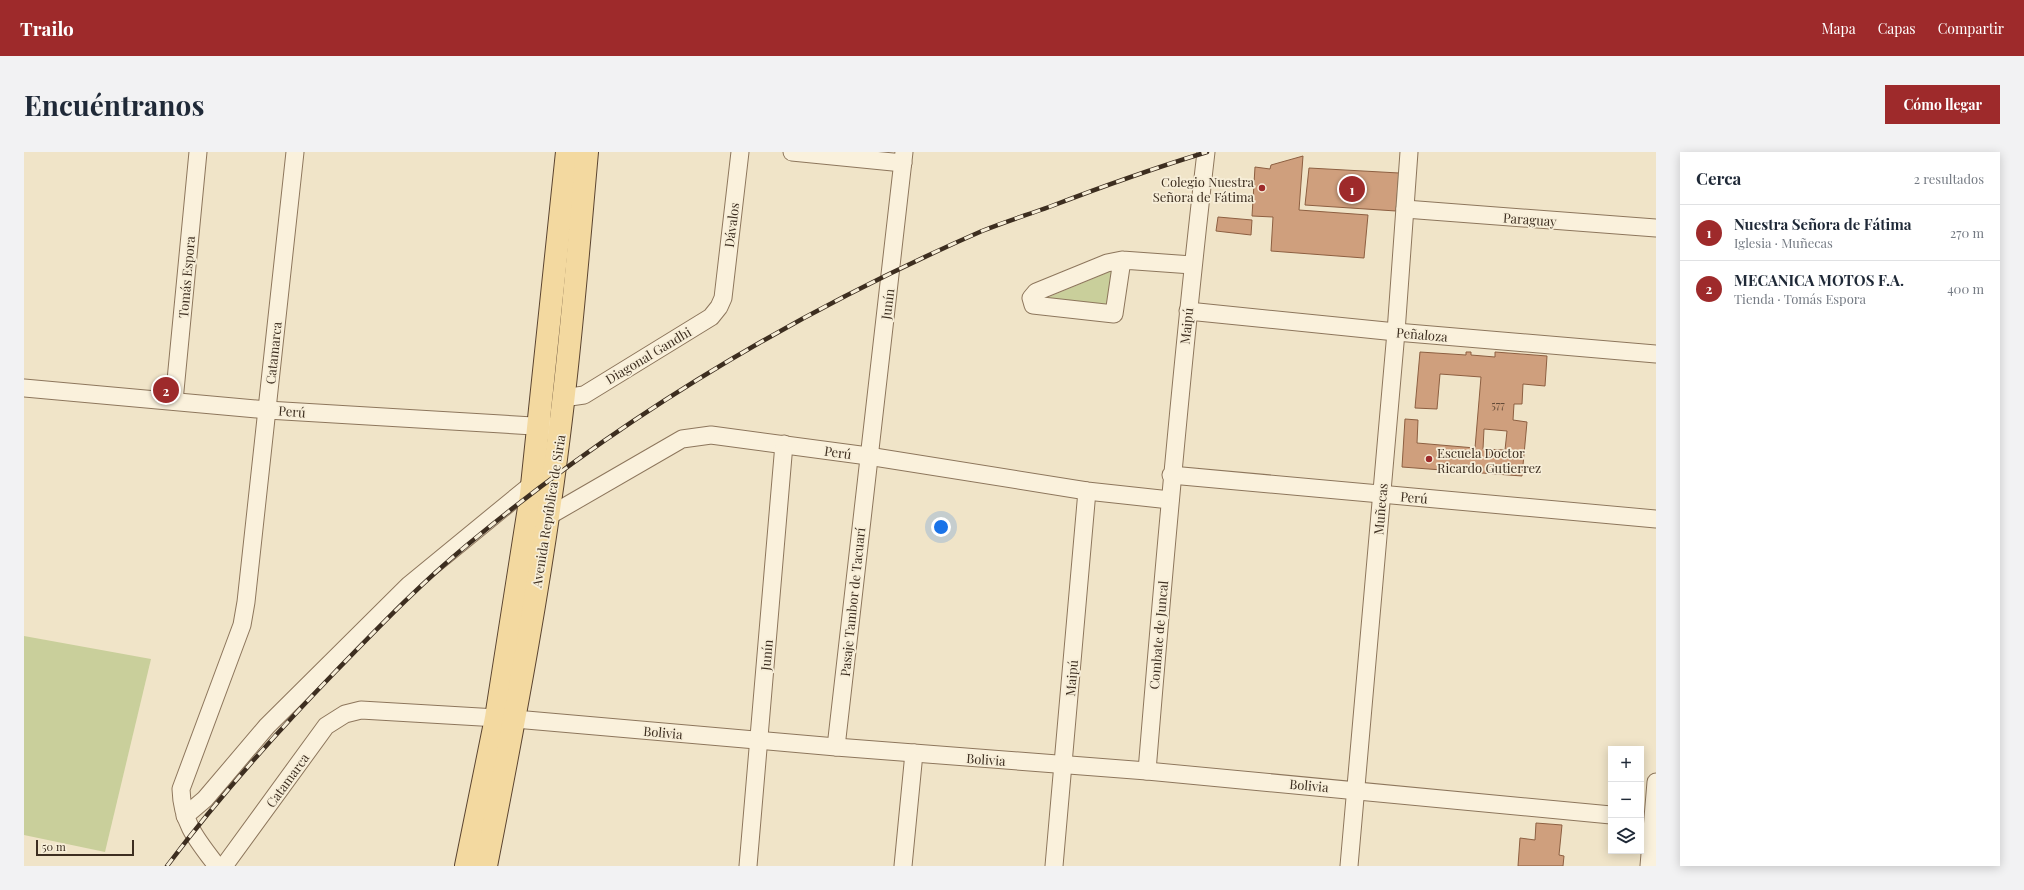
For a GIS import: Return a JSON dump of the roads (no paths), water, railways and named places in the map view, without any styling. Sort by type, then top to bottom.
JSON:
[{"type":"main road","name":"Avenida República de Siria","points":[[486,866],[505,718],[526,524],[531,495],[566,152]]},
{"type":"main road","name":"Avenida República de Siria","points":[[466,866],[505,718],[547,517],[560,427],[587,152]]},
{"type":"street","name":"Tomás Espora","points":[[174,401],[198,152]]},
{"type":"street","name":"Catamarca","points":[[217,866],[192,833],[182,805],[181,789],[242,625],[246,602],[295,152]]},
{"type":"street","name":"Dávalos","points":[[723,298],[740,152]]},
{"type":"street","points":[[792,152],[904,158]]},
{"type":"street","name":"Maipú","points":[[1170,500],[1171,475],[1192,265],[1206,152]]},
{"type":"street","name":"Muñecas","points":[[1348,866],[1396,332],[1409,152]]},
{"type":"street","name":"Junín","points":[[868,456],[904,158]]},
{"type":"street","name":"Paraguay","points":[[1404,209],[1656,228]]},
{"type":"street","points":[[1122,260],[1114,314],[1034,305],[1031,298],[1036,292],[1107,262],[1122,260],[1192,265]]},
{"type":"street","name":"Diagonal Gandhi","points":[[563,398],[584,395],[711,317],[723,298]]},
{"type":"street","name":"Peñaloza","points":[[1188,311],[1396,332],[1656,354]]},
{"type":"street","name":"Perú","points":[[24,388],[267,410],[537,427],[560,427]]},
{"type":"street","name":"Perú","points":[[526,524],[547,517],[682,439],[711,435],[868,456],[1087,491],[1170,500]]},
{"type":"street","name":"Junín","points":[[748,866],[784,444]]},
{"type":"street","name":"Pasaje Tambor de Tacuarí","points":[[836,747],[868,456]]},
{"type":"street","name":"Perú","points":[[1171,475],[1656,518]]},
{"type":"street","points":[[185,816],[205,798],[267,726],[409,585],[531,485]]},
{"type":"street","name":"Maipú","points":[[1054,866],[1087,491]]},
{"type":"street","name":"Combate de Juncal","points":[[1147,771],[1170,500]]},
{"type":"street","name":"Catamarca","points":[[224,866],[326,726],[345,714],[361,710]]},
{"type":"street","name":"Bolivia","points":[[361,710],[505,718],[836,747],[1147,771],[1355,789],[1608,815]]},
{"type":"street","points":[[902,866],[914,753]]},
{"type":"street","points":[[1649,866],[1650,819],[1656,782]]},
{"type":"railway","points":[[167,866],[207,815],[270,742],[336,671],[400,607],[466,546],[525,498],[586,453],[713,370],[845,296],[913,262],[990,228],[1088,192],[1207,152]]},
{"type":"place","name":"Colegio Nuestra Señora de Fátima","points":[[1262,188]]},
{"type":"place","name":"Nuestra Señora de Fátima","points":[[1352,189]]},
{"type":"place","name":"MECANICA MOTOS F.A.","points":[[166,390]]},
{"type":"place","name":"Escuela Doctor Ricardo Gutierrez","points":[[1429,459]]}]
